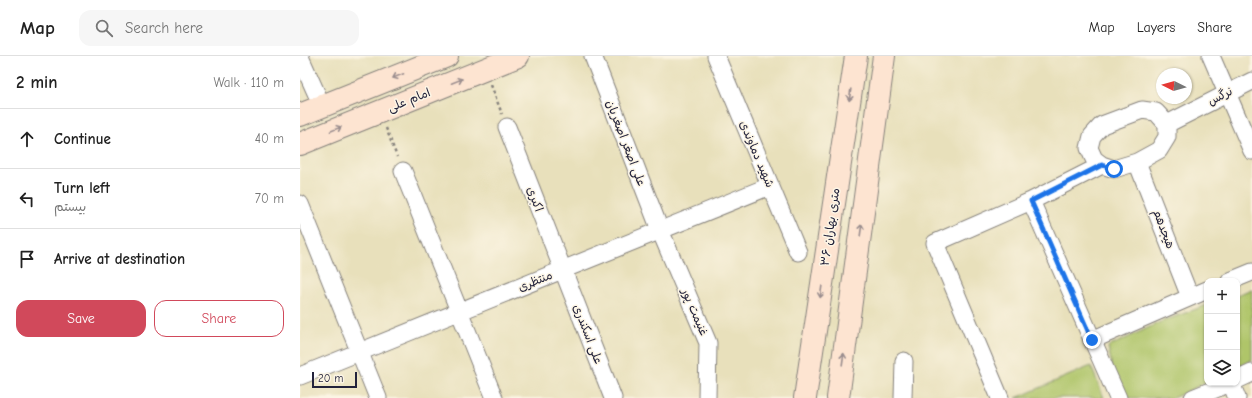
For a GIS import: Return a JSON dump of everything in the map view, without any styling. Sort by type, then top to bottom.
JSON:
[{"type":"street","points":[[300,115],[418,61],[447,56]]},
{"type":"street","name":"امام علی","points":[[300,144],[518,56]]},
{"type":"street","name":"علی اصغر اصغریان","points":[[592,56],[660,230]]},
{"type":"street","name":"شهید دماوندی","points":[[716,56],[798,252]]},
{"type":"street","name":"۳۶ متری بهاران","points":[[805,398],[856,56]]},
{"type":"street","points":[[838,398],[884,56]]},
{"type":"street","points":[[1211,56],[1252,151]]},
{"type":"street","points":[[300,57],[322,106]]},
{"type":"street","name":"نرگس","points":[[1167,124],[1227,92],[1252,81]]},
{"type":"street","points":[[1142,110],[1156,112],[1167,124],[1167,137],[1159,150],[1137,162],[1114,169],[1102,165],[1094,159],[1089,148],[1092,136],[1102,125],[1142,110]]},
{"type":"street","name":"اکبری","points":[[507,127],[563,270]]},
{"type":"street","name":"هیجدهم","points":[[1137,162],[1190,297]]},
{"type":"street","points":[[1000,398],[935,243],[1031,201],[1102,165]]},
{"type":"street","points":[[403,170],[494,398]]},
{"type":"street","name":"منتظری","points":[[300,376],[770,186]]},
{"type":"street","points":[[1031,201],[1118,398]]},
{"type":"street","points":[[300,204],[378,398]]},
{"type":"street","name":"غنیمت پور","points":[[660,230],[708,343],[707,398]]},
{"type":"street","name":"علی اسکندری","points":[[563,270],[613,398]]},
{"type":"street","points":[[1237,278],[1252,272]]},
{"type":"street","points":[[1092,340],[1204,291]]},
{"type":"street","points":[[904,361],[904,398]]},
{"type":"street","points":[[1240,379],[1252,374]]},
{"type":"street","points":[[1193,398],[1223,386]]},
{"type":"street","points":[[1232,386],[1237,398]]},
{"type":"path","points":[[485,69],[507,127]]},
{"type":"path","points":[[379,112],[403,170]]},
{"type":"green space","points":[[1252,289],[1252,360],[1240,366],[1240,314],[1240,294]]},
{"type":"green space","points":[[1204,306],[1204,383],[1173,398],[1127,398],[1113,371],[1108,347],[1158,323]]},
{"type":"green space","points":[[1091,366],[1104,398],[1016,398]]},
{"type":"route","points":[[1092,340],[1031,201],[1102,165],[1114,169]]}]
